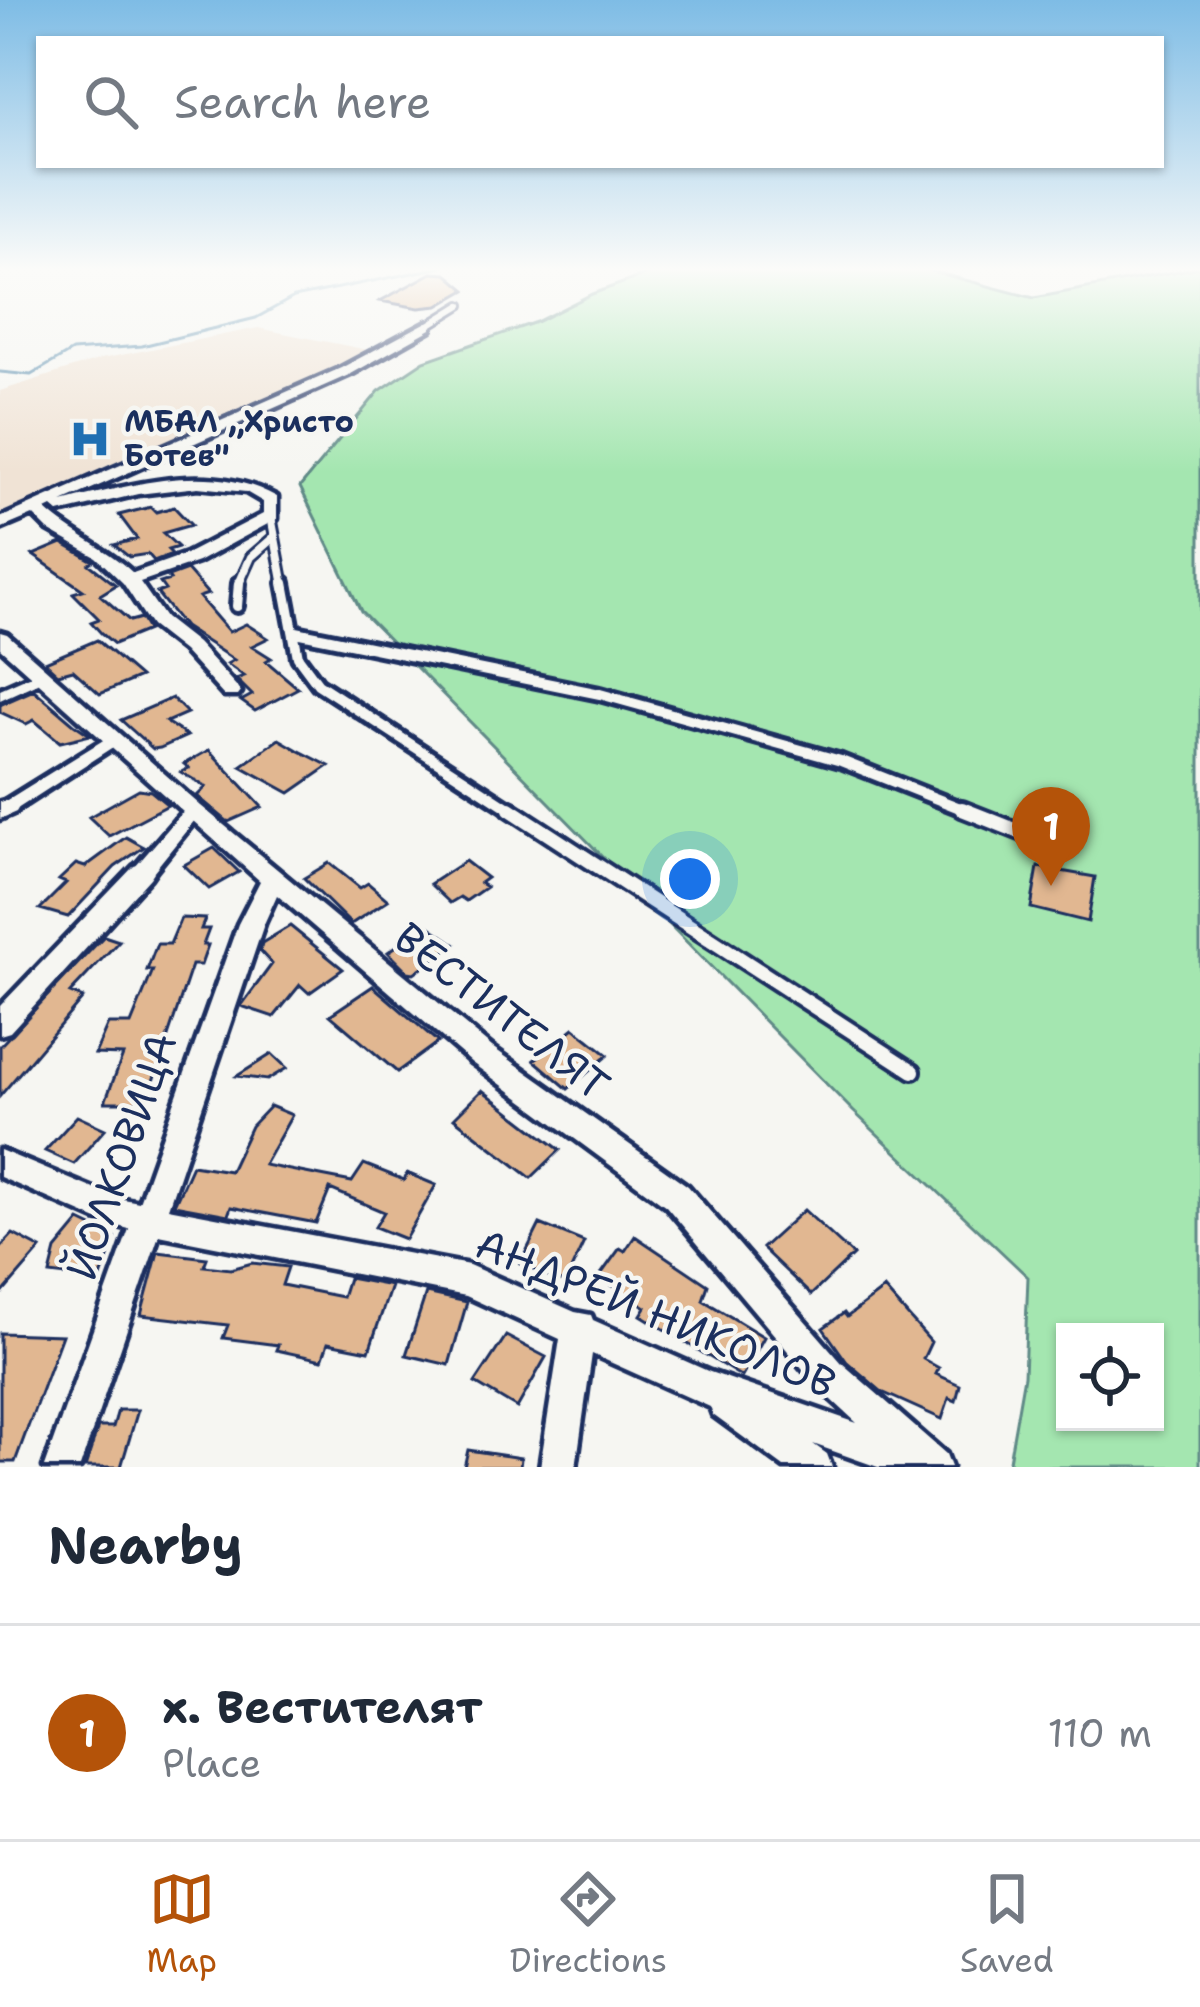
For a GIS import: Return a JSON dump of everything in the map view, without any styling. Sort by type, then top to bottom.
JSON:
[{"type":"street","points":[[4,522],[346,371],[410,335]]},
{"type":"street","points":[[4,522],[148,487],[214,483],[259,490],[271,500],[271,515],[192,558],[130,580]]},
{"type":"street","points":[[39,512],[53,526],[102,553],[130,580],[158,622],[190,646],[231,692]]},
{"type":"street","name":"ВЕСТИТЕЛЯТ","points":[[0,638],[193,811],[482,1055],[677,1196],[830,1375],[931,1467]]},
{"type":"street","points":[[0,694],[43,675]]},
{"type":"street","points":[[4,809],[112,740]]},
{"type":"street","points":[[0,1024],[193,811]]},
{"type":"street","name":"ЙОЛКОВИЦА","points":[[62,1467],[251,924],[272,878]]},
{"type":"street","name":"АНДРЕЙ НИКОЛОВ","points":[[0,1163],[111,1211],[469,1281],[706,1388],[931,1467]]},
{"type":"street","points":[[558,1467],[579,1327]]},
{"type":"street","points":[[706,1388],[814,1467]]},
{"type":"lane","points":[[271,515],[298,657],[318,684],[913,1071]]},
{"type":"lane","points":[[237,606],[236,591],[253,549],[274,537]]},
{"type":"lane","points":[[296,632],[600,694],[842,760],[1056,846]]},
{"type":"shaded area","name":"МБАЛ „Христо Ботев\"","points":[[220,335],[295,335],[373,351],[338,371],[0,516],[0,391],[101,359]]},
{"type":"green space","points":[[497,335],[1200,335],[1200,1467],[1008,1467],[1024,1376],[1028,1277],[853,1111],[361,611],[300,487],[379,391],[424,361]]},
{"type":"building","points":[[151,507],[156,512],[174,507],[191,525],[163,533],[178,547],[168,550],[172,554],[154,561],[148,554],[129,557],[114,545],[137,539],[119,515]]},
{"type":"building","points":[[62,543],[93,561],[89,564],[116,585],[100,595],[130,621],[141,618],[148,630],[114,644],[101,633],[91,622],[99,619],[73,593],[83,590],[33,555]]},
{"type":"building","points":[[187,570],[208,594],[199,597],[229,632],[246,624],[268,638],[252,646],[271,658],[266,661],[298,688],[255,711],[241,701],[252,695],[236,679],[244,676],[227,664],[234,660],[184,627],[157,593],[165,590],[160,583]]},
{"type":"building","points":[[97,640],[140,677],[100,694],[73,670],[58,674],[45,662]]},
{"type":"building","points":[[34,690],[90,735],[60,742],[34,720],[26,724],[0,712],[0,705]]},
{"type":"building","points":[[172,698],[187,713],[166,722],[187,736],[160,748],[153,749],[121,720]]},
{"type":"building","points":[[279,739],[329,766],[290,793],[241,766]]},
{"type":"building","points":[[209,750],[262,807],[228,822],[197,796],[206,787],[181,772],[189,768],[184,764]]},
{"type":"building","points":[[139,789],[151,791],[168,805],[109,836],[89,817]]},
{"type":"building","points":[[126,837],[144,847],[115,867],[68,917],[40,909],[66,883],[59,880],[76,864],[85,867]]},
{"type":"building","points":[[214,848],[239,872],[209,889],[184,865]]},
{"type":"building","points":[[465,861],[487,878],[480,883],[486,887],[466,901],[460,897],[450,903],[430,884]]},
{"type":"building","points":[[329,863],[360,888],[368,883],[388,900],[351,924],[304,878]]},
{"type":"building","points":[[1038,867],[1095,877],[1088,922],[1031,908]]},
{"type":"building","points":[[181,918],[205,919],[201,929],[209,929],[203,945],[208,945],[201,965],[192,965],[146,1102],[105,1102],[123,1055],[95,1054],[108,1024],[131,1024],[153,970],[147,970],[157,944],[170,944]]},
{"type":"building","points":[[427,925],[455,944],[414,973],[408,972],[388,952]]},
{"type":"building","points":[[290,926],[343,969],[309,993],[300,985],[274,1017],[241,1006],[272,964],[260,951],[262,943]]},
{"type":"building","points":[[104,936],[119,941],[70,993],[83,998],[0,1096],[0,1046]]},
{"type":"building","points":[[373,986],[438,1042],[397,1072],[330,1015]]},
{"type":"building","points":[[574,1028],[608,1055],[568,1089],[534,1060]]},
{"type":"building","points":[[272,1054],[287,1068],[267,1080],[237,1076]]},
{"type":"building","points":[[482,1090],[560,1150],[531,1178],[454,1118]]},
{"type":"building","points":[[270,1106],[292,1115],[264,1165],[352,1182],[364,1164],[404,1180],[407,1173],[436,1185],[405,1239],[375,1227],[384,1212],[330,1189],[316,1223],[231,1207],[228,1215],[174,1205],[192,1165],[230,1171],[251,1126]]},
{"type":"building","points":[[77,1116],[105,1129],[74,1164],[45,1151]]},
{"type":"building","points":[[804,1210],[853,1255],[811,1295],[762,1248]]},
{"type":"building","points":[[80,1221],[115,1238],[100,1280],[50,1274],[56,1250]]},
{"type":"building","points":[[540,1224],[584,1242],[565,1283],[520,1264]]},
{"type":"building","points":[[13,1234],[41,1249],[0,1296],[0,1248]]},
{"type":"building","points":[[635,1236],[708,1285],[703,1300],[764,1337],[742,1377],[641,1315],[646,1307],[599,1277]]},
{"type":"building","points":[[158,1252],[207,1258],[204,1266],[288,1267],[282,1285],[342,1297],[348,1278],[391,1286],[369,1351],[328,1343],[322,1360],[276,1350],[278,1345],[223,1338],[228,1325],[141,1315]]},
{"type":"building","points":[[884,1289],[931,1342],[923,1359],[939,1368],[936,1374],[960,1385],[956,1401],[949,1398],[942,1419],[882,1392],[847,1362],[823,1328],[844,1313],[847,1317]]},
{"type":"building","points":[[426,1293],[467,1302],[449,1365],[406,1355]]},
{"type":"building","points":[[0,1333],[62,1335],[15,1462],[0,1462]]},
{"type":"building","points":[[506,1336],[546,1357],[517,1408],[475,1383]]},
{"type":"building","points":[[118,1410],[138,1410],[121,1467],[85,1467],[98,1427],[113,1427]]},
{"type":"building","points":[[468,1450],[521,1458],[520,1467],[464,1467]]},
{"type":"waterway","points":[[0,372],[31,375],[72,351],[142,346],[185,335]]},
{"type":"place","name":"МБАЛ „Христо Ботев\"","points":[[90,439]]},
{"type":"place","name":"х. Вестителят","points":[[1051,886]]}]
